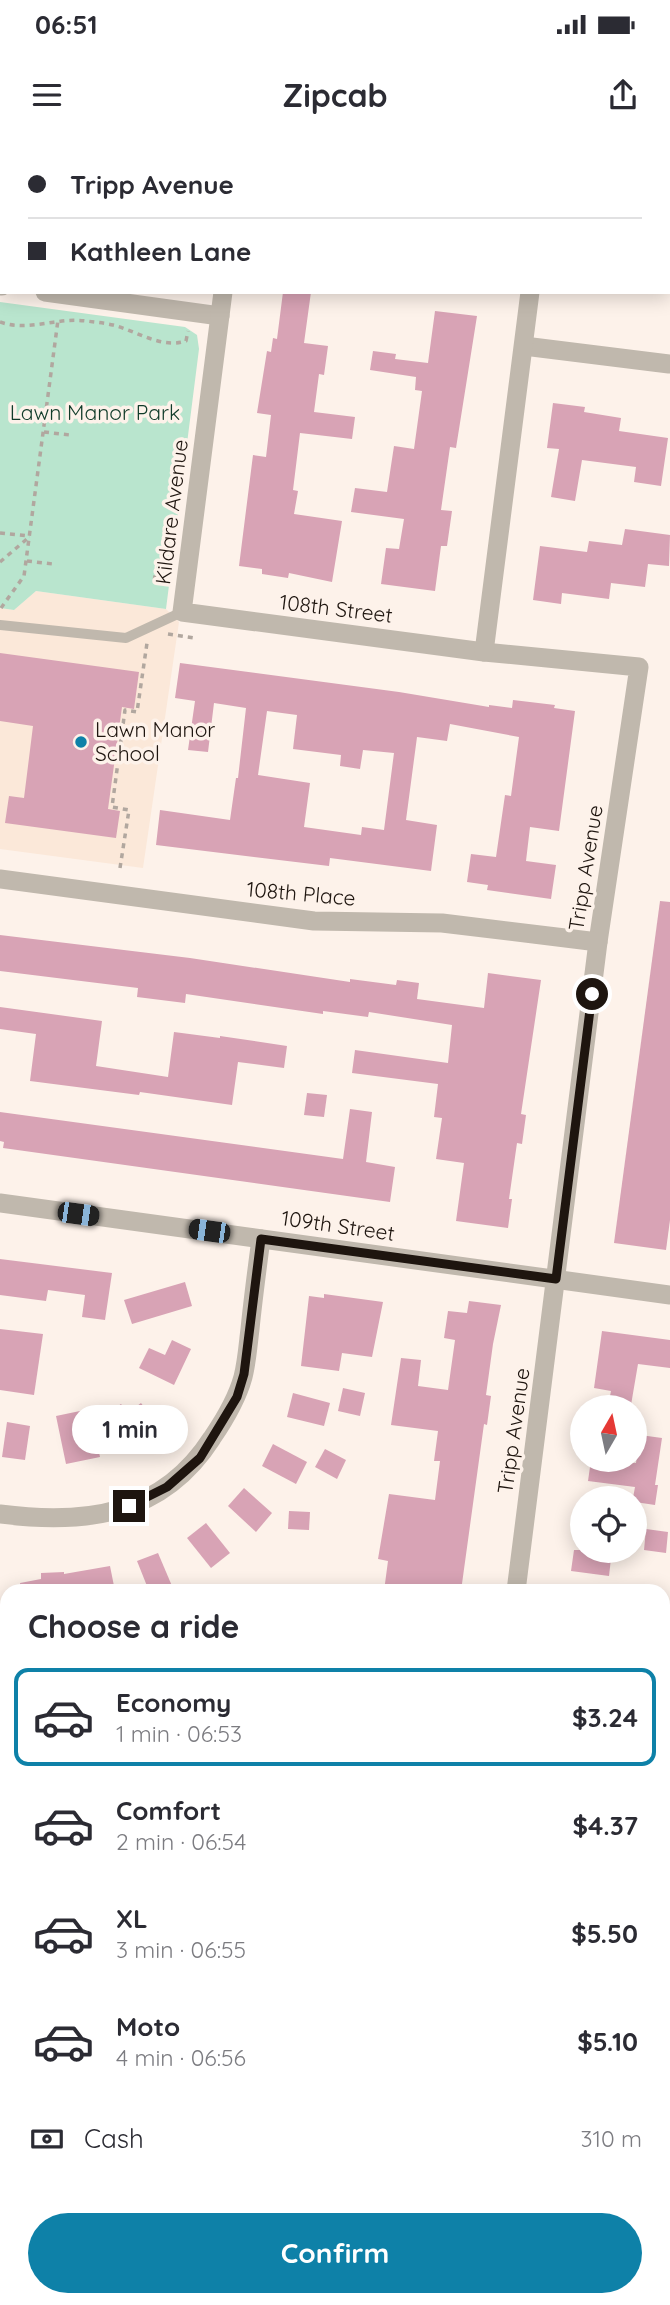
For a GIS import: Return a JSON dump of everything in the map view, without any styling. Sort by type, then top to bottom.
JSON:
[{"type":"street","points":[[60,294],[220,316]]},
{"type":"street","name":"Kildare Avenue","points":[[182,612],[223,294]]},
{"type":"street","points":[[484,652],[530,294]]},
{"type":"street","points":[[524,346],[669,364]]},
{"type":"street","name":"108th Street","points":[[182,612],[484,652]]},
{"type":"street","name":"Tripp Avenue","points":[[484,652],[639,667],[598,942],[517,1584]]},
{"type":"street","name":"108th Place","points":[[0,879],[314,921],[442,923],[598,942]]},
{"type":"street","name":"109th Street","points":[[0,1203],[670,1295]]},
{"type":"street","points":[[0,1514],[70,1519],[114,1513],[167,1487],[200,1458],[237,1397],[244,1374],[261,1239]]},
{"type":"lane","points":[[0,625],[126,638],[182,612]]},
{"type":"path","points":[[0,323],[29,326],[58,320],[83,320],[113,325],[158,341],[178,343],[186,341],[188,331]]},
{"type":"path","points":[[1,608],[24,576],[27,561],[58,320]]},
{"type":"path","points":[[44,432],[70,435]]},
{"type":"path","points":[[0,533],[30,536]]},
{"type":"path","points":[[0,562],[30,536]]},
{"type":"path","points":[[27,561],[53,564]]},
{"type":"path","points":[[153,577],[170,580]]},
{"type":"path","points":[[160,633],[194,638]]},
{"type":"path","points":[[120,868],[129,810],[112,807],[125,710],[137,712],[147,641],[154,637]]},
{"type":"shaded area","name":"Lawn Manor School","points":[[36,591],[166,609],[179,622],[143,868],[0,849],[0,608],[14,610]]},
{"type":"green space","name":"Lawn Manor Park","points":[[0,302],[185,327],[197,335],[199,349],[166,609],[36,591],[14,610],[0,608]]},
{"type":"building","points":[[283,294],[311,294],[304,343],[328,346],[324,375],[319,374],[314,412],[355,417],[352,439],[300,433],[293,490],[298,491],[294,514],[342,521],[332,582],[289,573],[288,578],[262,574],[262,569],[239,566],[253,455],[266,457],[271,415],[257,413],[267,351],[271,352],[273,338],[277,339]]},
{"type":"building","points":[[435,311],[477,316],[456,448],[450,447],[441,510],[452,511],[447,546],[441,546],[435,591],[381,584],[386,548],[399,549],[404,519],[351,512],[355,488],[387,492],[394,446],[414,449],[422,391],[415,390],[416,377],[370,370],[373,351],[396,354],[395,359],[428,363]]},
{"type":"building","points":[[553,403],[585,407],[584,412],[621,418],[619,431],[668,438],[661,486],[634,482],[636,467],[582,460],[575,501],[551,497],[559,449],[547,448]]},
{"type":"building","points":[[625,529],[670,535],[669,566],[648,564],[645,587],[611,583],[609,599],[562,593],[561,604],[533,600],[540,546],[587,552],[589,541],[622,545]]},
{"type":"building","points":[[0,653],[139,672],[134,709],[122,707],[108,809],[120,811],[116,838],[5,823],[9,796],[24,798],[33,726],[0,721]]},
{"type":"building","points":[[180,663],[399,692],[489,707],[512,708],[513,700],[555,705],[554,708],[575,711],[559,831],[530,827],[526,861],[556,865],[551,899],[487,890],[488,885],[467,882],[471,854],[496,857],[505,795],[511,796],[519,737],[450,724],[447,741],[417,737],[406,820],[437,825],[431,871],[330,858],[329,866],[156,845],[160,810],[230,820],[238,778],[246,708],[214,703],[208,752],[188,750],[195,701],[175,698]],"holes":[[[267,711],[297,715],[293,749],[341,755],[340,766],[360,769],[363,750],[394,753],[384,830],[362,827],[361,835],[304,827],[310,783],[258,775]]]},
{"type":"building","points":[[660,901],[670,902],[670,1220],[666,1250],[614,1243]]},
{"type":"building","points":[[0,935],[190,958],[350,982],[350,979],[396,985],[397,980],[419,983],[417,999],[484,1008],[488,973],[541,980],[521,1114],[526,1115],[522,1144],[517,1143],[508,1228],[456,1221],[464,1163],[436,1159],[442,1118],[434,1117],[438,1084],[352,1073],[355,1050],[448,1063],[452,1025],[369,1012],[368,1017],[323,1011],[323,1014],[186,994],[185,1003],[137,997],[138,988],[0,971]]},
{"type":"building","points":[[0,1007],[102,1021],[96,1066],[168,1077],[174,1032],[287,1046],[284,1068],[238,1062],[232,1105],[30,1081],[36,1034],[0,1029]]},
{"type":"building","points":[[307,1093],[327,1095],[324,1117],[304,1115]]},
{"type":"building","points":[[350,1109],[372,1112],[366,1162],[395,1167],[390,1202],[3,1148],[4,1142],[0,1141],[0,1112],[343,1159]]},
{"type":"building","points":[[0,1259],[112,1273],[105,1320],[82,1317],[85,1295],[48,1290],[46,1301],[0,1295]]},
{"type":"building","points":[[185,1282],[192,1306],[132,1324],[124,1300]]},
{"type":"building","points":[[324,1294],[383,1302],[372,1357],[342,1353],[339,1371],[301,1366],[309,1296],[324,1298]]},
{"type":"building","points":[[469,1301],[501,1305],[486,1395],[491,1396],[487,1425],[484,1424],[462,1584],[385,1584],[388,1561],[378,1559],[389,1494],[435,1500],[440,1461],[434,1461],[438,1431],[391,1425],[401,1358],[421,1360],[418,1386],[448,1390],[455,1340],[444,1338],[448,1311],[467,1313]]},
{"type":"building","points":[[0,1329],[43,1334],[34,1395],[0,1390]]},
{"type":"building","points":[[602,1331],[670,1340],[670,1368],[638,1364],[633,1395],[610,1395],[611,1391],[594,1388]]},
{"type":"building","points":[[172,1340],[191,1349],[174,1385],[139,1368],[149,1348],[165,1355]]},
{"type":"building","points":[[343,1388],[365,1393],[360,1416],[338,1411]]},
{"type":"building","points":[[293,1393],[330,1403],[324,1426],[287,1417]]},
{"type":"building","points":[[141,1403],[157,1424],[124,1448],[101,1418],[121,1404],[128,1413]]},
{"type":"building","points":[[80,1411],[84,1431],[93,1424],[100,1457],[66,1464],[56,1416]]},
{"type":"building","points":[[7,1422],[30,1426],[25,1460],[2,1457]]},
{"type":"building","points":[[648,1436],[662,1438],[655,1505],[647,1504],[647,1486],[588,1481],[589,1472],[648,1472]]},
{"type":"building","points":[[273,1444],[307,1462],[296,1484],[262,1466]]},
{"type":"building","points":[[325,1449],[346,1460],[337,1479],[315,1467]]},
{"type":"building","points":[[244,1488],[272,1513],[256,1532],[228,1506]]},
{"type":"building","points":[[289,1511],[310,1512],[309,1530],[288,1529]]},
{"type":"building","points":[[206,1523],[230,1553],[211,1568],[187,1538]]},
{"type":"building","points":[[647,1529],[668,1532],[666,1553],[647,1550]]},
{"type":"building","points":[[158,1553],[171,1584],[146,1584],[137,1561]]},
{"type":"building","points":[[572,1563],[610,1563],[609,1576],[571,1571]]},
{"type":"building","points":[[110,1566],[114,1584],[20,1584],[41,1579],[41,1573],[64,1574]]},
{"type":"place","name":"Lawn Manor School","points":[[81,742]]},
{"type":"route","points":[[129,1506],[167,1487],[200,1458],[237,1397],[244,1374],[261,1239],[556,1279],[592,994]]}]
